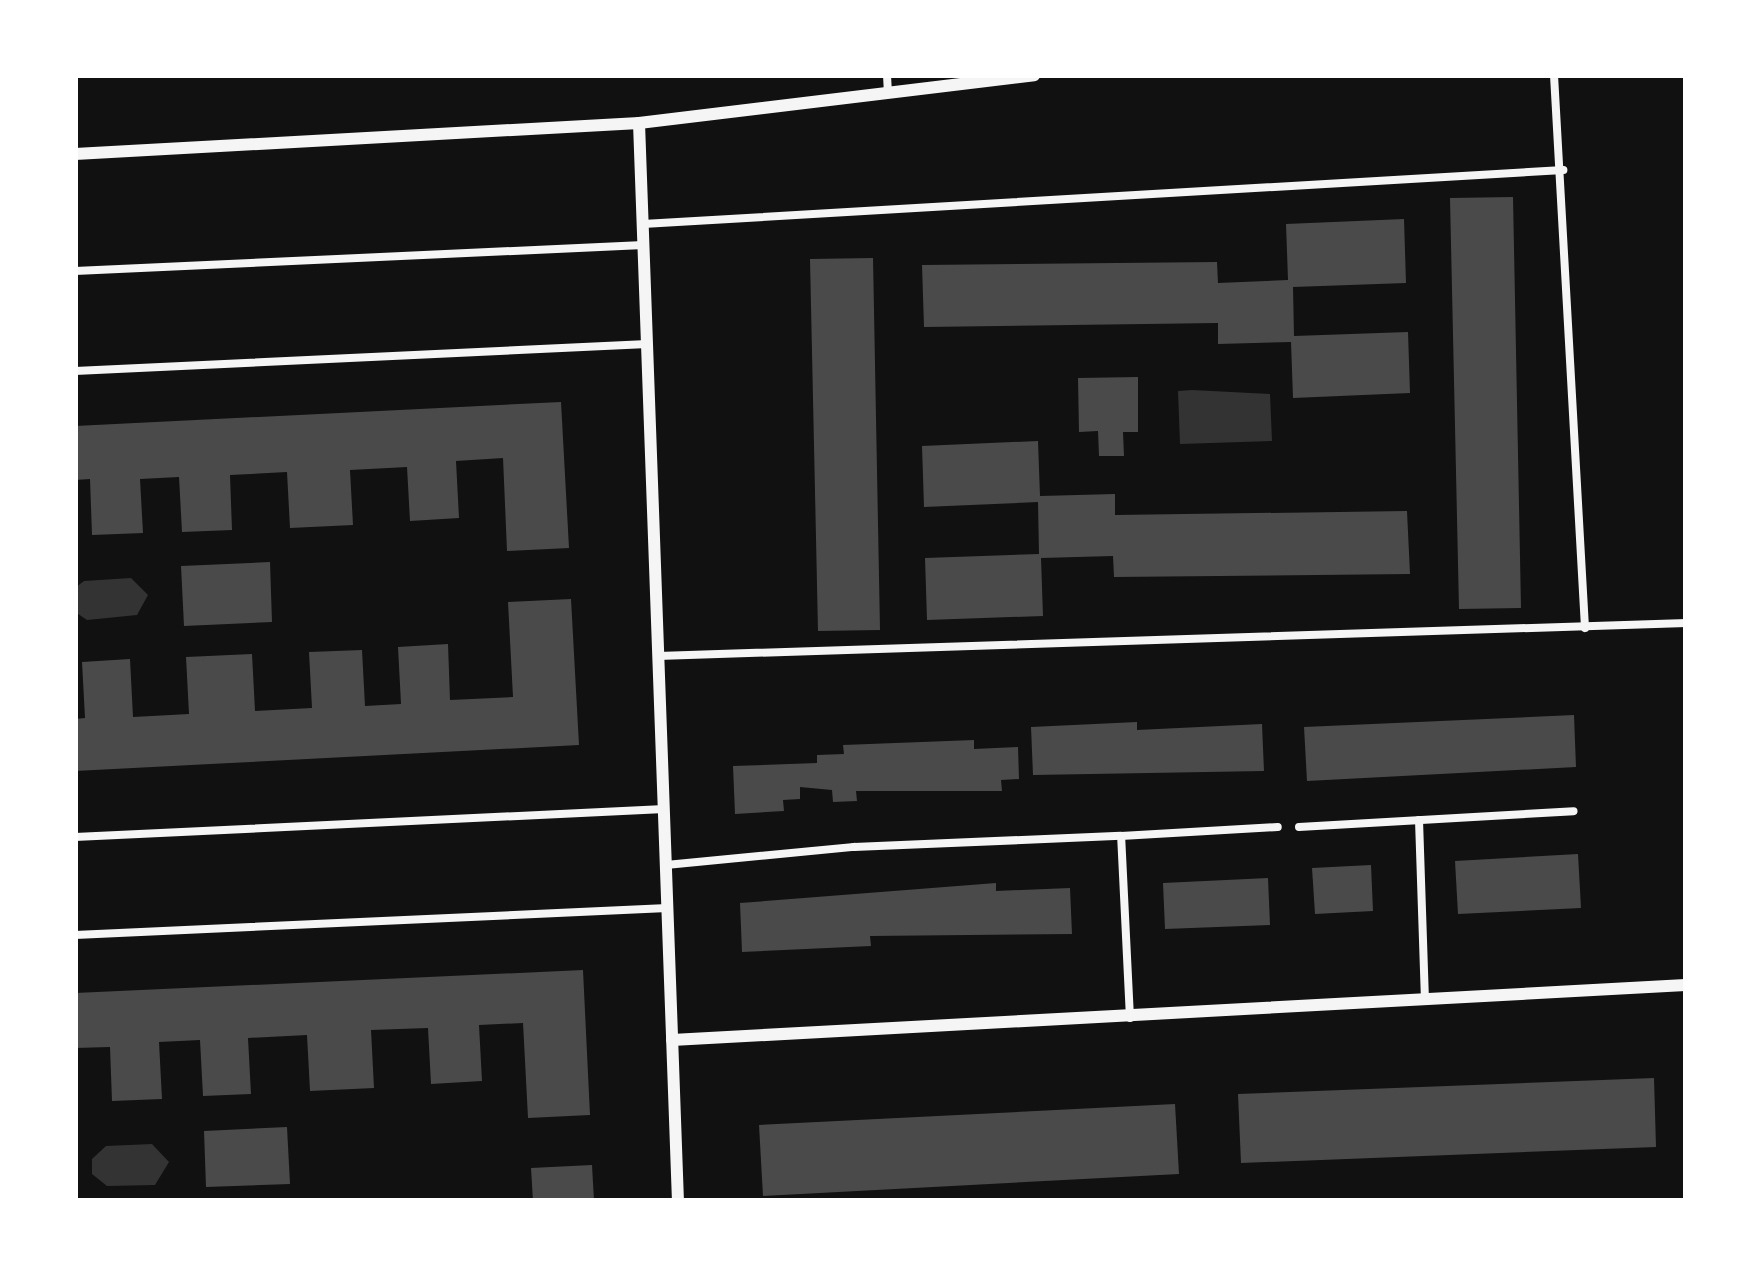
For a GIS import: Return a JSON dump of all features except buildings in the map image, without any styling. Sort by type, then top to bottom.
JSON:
[{"type":"street","points":[[75,154],[639,123],[1034,75]]},
{"type":"street","points":[[639,123],[678,1201]]},
{"type":"street","points":[[672,1040],[1686,985]]},
{"type":"lane","points":[[887,75],[888,93]]},
{"type":"lane","points":[[1555,75],[1585,628]]},
{"type":"lane","points":[[644,224],[1563,170]]},
{"type":"lane","points":[[75,271],[644,244]]},
{"type":"lane","points":[[75,371],[647,344]]},
{"type":"lane","points":[[658,656],[1686,623]]},
{"type":"lane","points":[[75,837],[664,808]]},
{"type":"lane","points":[[1299,827],[1574,811]]},
{"type":"lane","points":[[1419,820],[1425,1002]]},
{"type":"lane","points":[[666,865],[1278,827]]},
{"type":"lane","points":[[1121,836],[1130,1018]]},
{"type":"lane","points":[[75,935],[667,908]]},
{"type":"shaded area","points":[[1178,391],[1270,394],[1272,441],[1180,444]]},
{"type":"shaded area","points":[[131,578],[148,595],[137,615],[87,620],[75,612],[75,588],[84,581]]},
{"type":"shaded area","points":[[152,1144],[169,1162],[155,1185],[107,1186],[92,1174],[92,1159],[106,1146]]}]
